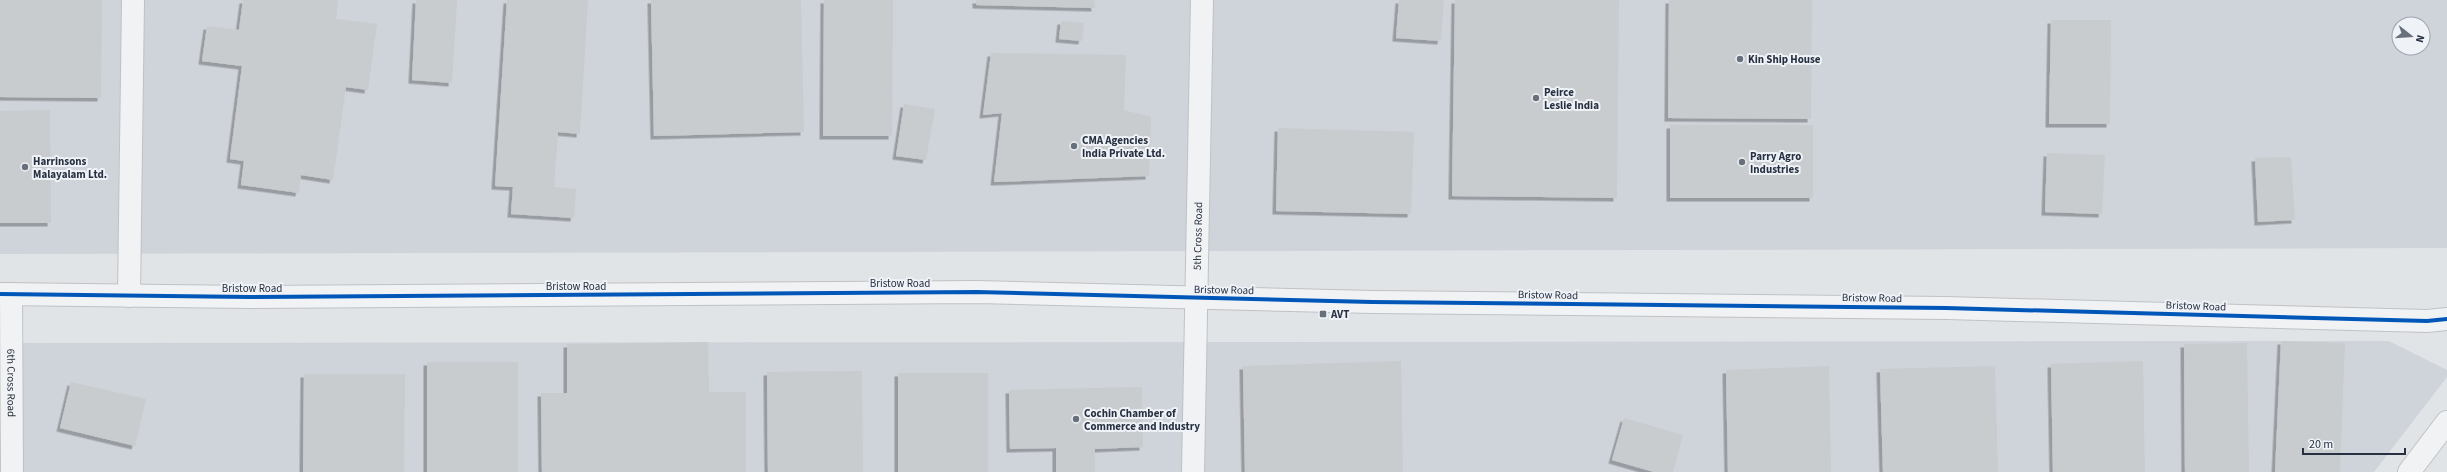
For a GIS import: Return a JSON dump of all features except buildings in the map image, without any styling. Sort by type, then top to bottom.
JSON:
[{"type":"street","points":[[129,296],[133,0]]},
{"type":"street","name":"5th Cross Road","points":[[1193,472],[1202,0]]},
{"type":"street","name":"Bristow Road","points":[[6,294],[129,296],[977,292],[1372,302],[1946,308],[2426,321],[2447,319]]},
{"type":"street","name":"6th Cross Road","points":[[6,294],[12,472]]},
{"type":"street","points":[[2409,472],[2447,422]]},
{"type":"shaded area","points":[[0,0],[2447,0],[2447,248],[0,254]]},
{"type":"shaded area","points":[[2389,341],[2447,370],[2447,377],[2374,472],[0,472],[0,343]]},
{"type":"cycle path","points":[[0,294],[250,297],[977,292],[1372,302],[1946,308],[2427,321],[2447,319]]},
{"type":"place","name":"Kin Ship House","points":[[1740,59]]},
{"type":"place","name":"Peirce Leslie India","points":[[1536,98]]},
{"type":"place","name":"CMA Agencies India Private Ltd.","points":[[1074,146]]},
{"type":"place","name":"Parry Agro Industries","points":[[1742,162]]},
{"type":"place","name":"Harrinsons Malayalam Ltd.","points":[[25,167]]},
{"type":"place","name":"AVT","points":[[1323,314]]},
{"type":"place","name":"Cochin Chamber of Commerce and Industry","points":[[1076,419]]}]
